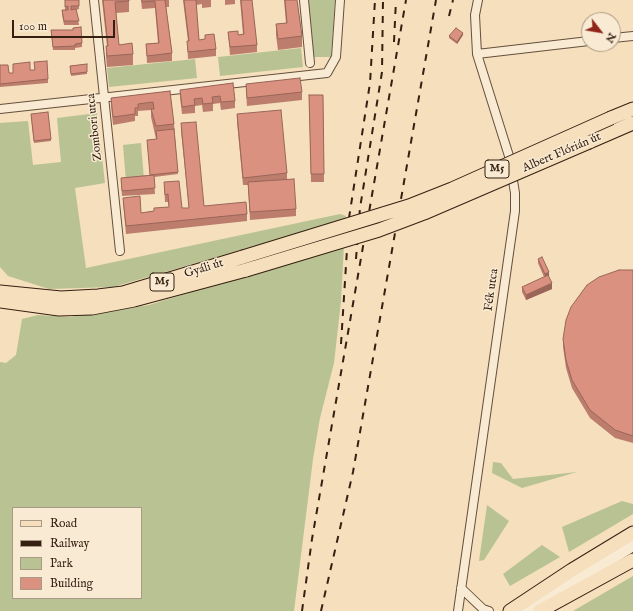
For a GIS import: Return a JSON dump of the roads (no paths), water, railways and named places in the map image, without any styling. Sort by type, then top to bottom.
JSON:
[{"type":"main road","name":"Albert Flórián út","points":[[380,215],[452,190],[633,109]]},
{"type":"main road","name":"Albert Flórián út","points":[[379,230],[424,213],[633,123]]},
{"type":"main road","name":"Gyáli út","points":[[0,301],[59,309],[92,308],[134,300],[380,215]]},
{"type":"main road","name":"Gyáli út","points":[[0,292],[61,298],[118,293],[379,230]]},
{"type":"main road","points":[[510,611],[633,533]]},
{"type":"main road","points":[[528,611],[633,544]]},
{"type":"main road","points":[[540,611],[633,560]]},
{"type":"main road","points":[[510,611],[566,586]]},
{"type":"street","name":"Zombori utca","points":[[94,0],[120,252]]},
{"type":"street","points":[[304,0],[310,63]]},
{"type":"street","points":[[0,109],[103,96],[328,73],[336,57],[340,0]]},
{"type":"street","name":"Fék utca","points":[[459,609],[515,211],[515,192],[509,156],[477,54],[475,29],[478,0]]},
{"type":"street","points":[[621,37],[633,36]]},
{"type":"street","points":[[477,54],[581,42]]},
{"type":"street","points":[[461,588],[483,609],[489,611]]},
{"type":"railway","points":[[341,344],[349,218],[370,83],[375,0]]},
{"type":"railway","points":[[356,259],[360,208],[382,72],[383,0]]},
{"type":"railway","points":[[394,42],[396,0]]},
{"type":"railway","points":[[302,611],[312,539],[406,0]]},
{"type":"railway","points":[[321,611],[353,472],[436,0]]},
{"type":"railway","points":[[449,16],[453,0]]}]
